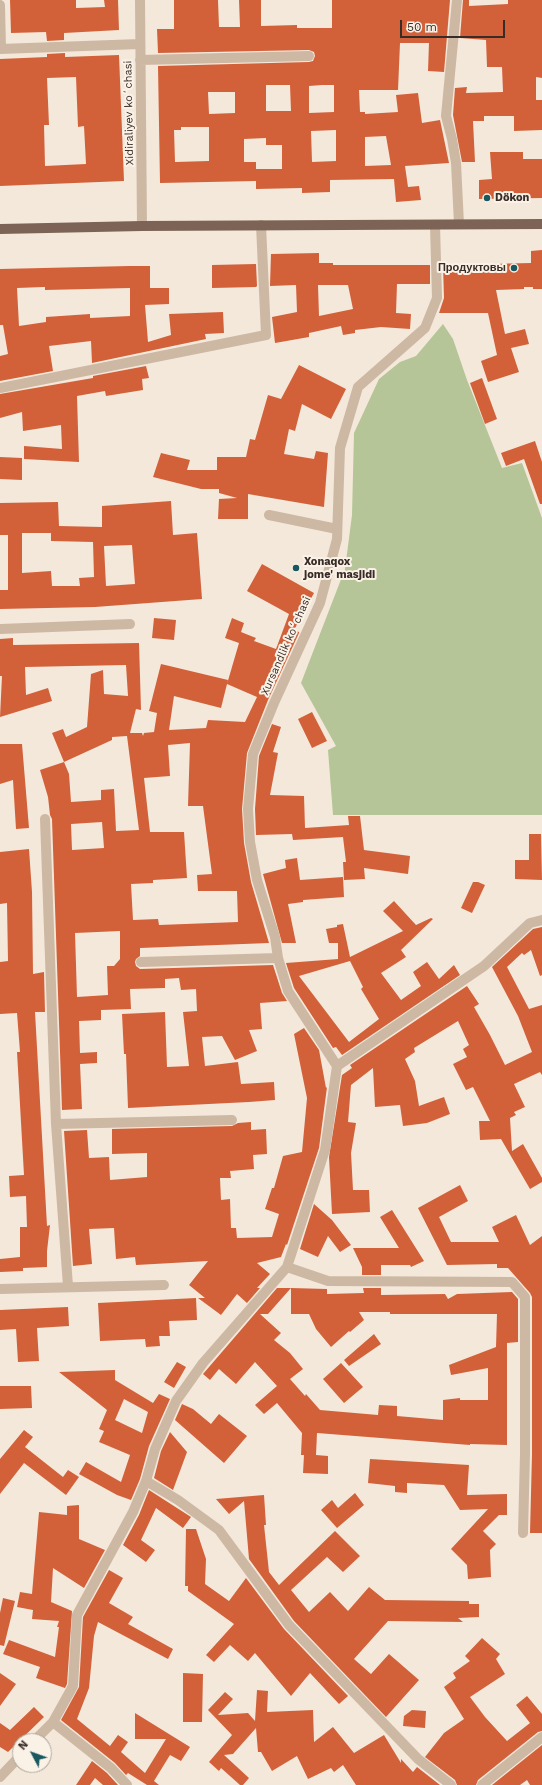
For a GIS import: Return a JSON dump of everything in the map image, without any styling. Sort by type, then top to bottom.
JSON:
[{"type":"main road","points":[[0,229],[142,226],[542,224]]},
{"type":"street","name":"Xidiraliyev koʻchasi","points":[[140,0],[142,226]]},
{"type":"street","points":[[457,0],[446,116],[456,163],[459,224]]},
{"type":"street","points":[[0,5],[1,49],[140,44]]},
{"type":"street","points":[[140,60],[308,56]]},
{"type":"street","name":"Xursandlik koʻchasi","points":[[337,1066],[288,991],[278,958],[275,937],[257,880],[250,842],[248,809],[253,754],[274,703],[320,603],[336,539],[340,448],[358,387],[425,328],[436,298],[435,224]]},
{"type":"street","points":[[0,388],[266,335],[261,225]]},
{"type":"street","points":[[269,514],[337,529]]},
{"type":"street","points":[[0,629],[130,624]]},
{"type":"street","points":[[45,819],[56,1124],[68,1286]]},
{"type":"street","points":[[42,1733],[53,1722],[72,1686],[77,1615],[133,1512],[146,1482],[155,1448],[176,1401],[203,1363],[287,1267],[325,1150],[337,1066],[484,966],[530,923],[542,920]]},
{"type":"street","points":[[141,962],[278,958]]},
{"type":"street","points":[[56,1124],[232,1120]]},
{"type":"street","points":[[287,1267],[328,1281],[512,1282],[525,1297],[525,1454],[523,1533]]},
{"type":"street","points":[[0,1289],[68,1286],[164,1285]]},
{"type":"street","points":[[146,1482],[178,1500],[219,1530],[289,1625],[418,1760],[452,1785]]},
{"type":"street","points":[[53,1722],[111,1768],[127,1785]]},
{"type":"street","points":[[482,1785],[542,1736]]},
{"type":"street","points":[[0,1777],[12,1764]]},
{"type":"green space","points":[[443,324],[453,339],[467,380],[502,468],[522,463],[542,518],[542,815],[333,815],[328,750],[336,746],[301,683],[345,569],[352,515],[354,433],[379,379],[400,362],[416,356]]},
{"type":"building","points":[[10,0],[76,0],[76,8],[105,7],[104,0],[118,0],[119,30],[64,33],[64,40],[47,41],[46,32],[11,33]]},
{"type":"building","points":[[174,0],[218,0],[219,27],[240,27],[239,0],[261,0],[261,26],[297,25],[297,28],[332,28],[332,0],[450,0],[444,72],[428,71],[429,43],[400,43],[398,90],[359,90],[360,112],[365,112],[365,114],[398,112],[396,95],[418,93],[422,123],[440,120],[449,163],[405,166],[408,187],[419,186],[421,200],[396,202],[394,179],[330,180],[330,192],[302,193],[302,188],[256,189],[256,181],[160,183],[158,66],[309,62],[313,61],[315,56],[314,52],[309,50],[158,53],[157,29],[174,29]],"holes":[[[266,85],[290,85],[291,111],[266,111]],[[334,85],[334,112],[309,113],[309,86]],[[208,92],[235,92],[235,113],[209,114]],[[181,127],[209,127],[209,161],[175,162],[174,130],[181,130]],[[336,130],[336,161],[312,162],[311,131]],[[386,136],[391,165],[365,166],[365,137]],[[266,138],[266,145],[282,145],[282,169],[256,169],[256,162],[244,162],[244,139]]]},
{"type":"building","points":[[463,0],[469,0],[469,6],[508,4],[508,0],[542,0],[542,78],[536,77],[536,100],[542,100],[542,130],[514,131],[514,116],[484,116],[484,121],[473,121],[475,162],[462,162],[453,115],[455,88],[467,87],[466,93],[503,92],[502,67],[487,67],[486,40],[460,38]]},
{"type":"building","points":[[65,53],[65,57],[119,55],[124,181],[0,186],[0,59],[47,57],[47,54]],"holes":[[[76,77],[78,127],[84,126],[86,164],[45,166],[44,125],[49,125],[47,78]]]},
{"type":"building","points":[[490,152],[523,152],[523,159],[542,159],[542,198],[479,199],[479,180],[492,179]]},
{"type":"building","points":[[542,250],[542,289],[524,287],[524,289],[496,290],[505,334],[525,329],[529,344],[511,348],[519,372],[488,382],[481,361],[497,355],[488,313],[439,313],[444,298],[443,265],[531,263],[531,251]]},
{"type":"building","points":[[319,253],[319,263],[333,263],[333,265],[430,265],[430,284],[397,284],[396,313],[411,314],[410,329],[381,327],[355,330],[355,333],[343,335],[341,326],[309,333],[309,337],[275,343],[272,317],[297,312],[296,285],[270,286],[271,254]],"holes":[[[318,285],[348,285],[353,309],[319,316]]]},
{"type":"building","points":[[256,264],[256,287],[212,288],[212,265]]},
{"type":"building","points":[[150,266],[150,288],[169,288],[169,304],[145,305],[148,342],[171,335],[169,314],[223,312],[224,333],[205,334],[206,339],[92,363],[91,341],[49,346],[53,371],[0,381],[0,356],[8,354],[3,325],[0,325],[0,269]],"holes":[[[45,287],[45,290],[130,288],[130,316],[90,318],[90,314],[46,317],[46,322],[19,326],[17,288]]]},
{"type":"building","points":[[299,365],[346,389],[331,419],[302,404],[295,431],[289,429],[284,454],[314,459],[316,451],[328,453],[324,507],[248,494],[248,519],[218,519],[219,499],[237,498],[219,493],[219,489],[201,489],[153,477],[161,453],[190,460],[187,470],[217,470],[217,457],[246,457],[250,439],[255,440],[268,395],[281,399]]},
{"type":"building","points":[[146,366],[149,378],[142,379],[143,390],[106,396],[105,391],[77,396],[79,462],[24,459],[24,446],[62,449],[61,425],[23,431],[22,412],[0,418],[0,394],[93,378],[93,376]]},
{"type":"building","points":[[482,378],[497,419],[485,424],[470,383]]},
{"type":"building","points":[[535,441],[542,462],[542,504],[540,504],[524,459],[506,466],[501,453]]},
{"type":"building","points":[[0,457],[22,458],[22,480],[0,479]]},
{"type":"building","points":[[171,501],[173,535],[197,533],[202,599],[95,607],[0,609],[0,590],[8,590],[8,535],[0,535],[0,503],[58,502],[59,526],[102,527],[102,506]],"holes":[[[22,533],[51,533],[51,541],[93,542],[94,577],[79,578],[80,586],[52,586],[51,571],[22,573]],[[132,545],[135,584],[106,586],[104,546]]]},
{"type":"building","points":[[262,564],[314,593],[294,630],[299,633],[268,700],[247,753],[242,809],[244,843],[251,882],[269,943],[140,948],[140,956],[135,962],[136,966],[140,969],[273,965],[282,993],[287,1001],[260,1003],[262,1029],[249,1030],[257,1051],[235,1060],[222,1036],[202,1037],[205,1066],[238,1062],[241,1084],[274,1082],[275,1100],[128,1108],[126,1054],[124,1054],[122,1014],[165,1012],[167,1067],[189,1066],[183,1012],[197,1011],[196,989],[181,990],[179,978],[165,979],[165,988],[130,989],[131,1009],[101,1010],[101,1020],[79,1021],[80,1053],[97,1052],[97,1063],[80,1064],[82,1109],[62,1110],[52,819],[50,815],[48,797],[40,770],[64,762],[52,733],[63,729],[66,737],[87,727],[91,674],[103,670],[104,694],[128,696],[126,665],[25,667],[26,695],[48,688],[52,701],[0,717],[2,676],[0,676],[0,639],[13,638],[13,645],[139,643],[141,710],[136,709],[130,733],[142,733],[143,736],[144,733],[154,732],[157,713],[149,711],[161,664],[228,680],[227,684],[239,643],[225,638],[232,618],[244,623],[241,632],[256,638],[254,641],[276,649],[289,614],[247,591]],"holes":[[[227,684],[257,697],[245,722],[208,720],[206,728],[169,730],[174,696],[221,708]],[[127,736],[139,830],[116,831],[114,789],[101,790],[101,800],[71,802],[69,774],[64,762],[112,740],[112,737]],[[190,743],[188,806],[203,806],[212,874],[197,875],[198,891],[237,891],[238,922],[159,925],[158,919],[133,920],[131,884],[153,883],[153,880],[187,878],[184,832],[150,832],[144,778],[170,776],[168,745]],[[102,822],[104,848],[72,850],[71,824]],[[120,931],[120,959],[114,966],[107,966],[108,995],[77,997],[75,933]]]},
{"type":"building","points":[[154,618],[176,620],[174,640],[152,638]]},
{"type":"building","points":[[312,712],[327,741],[312,748],[298,719]]},
{"type":"building","points":[[272,724],[281,727],[273,752],[278,753],[270,795],[304,796],[305,828],[349,825],[348,816],[360,816],[364,850],[410,856],[408,874],[364,868],[365,879],[344,880],[343,862],[346,862],[343,837],[293,840],[292,834],[256,835],[255,809],[259,756]]},
{"type":"building","points":[[0,744],[22,744],[29,828],[16,829],[13,780],[0,784]]},
{"type":"building","points":[[529,834],[541,834],[542,880],[515,879],[515,860],[529,860]]},
{"type":"building","points":[[29,849],[32,892],[33,974],[44,972],[45,1012],[35,1012],[47,1226],[50,1225],[47,1267],[23,1268],[23,1271],[0,1272],[0,1259],[20,1257],[20,1227],[27,1227],[26,1196],[10,1197],[9,1176],[24,1175],[17,1052],[20,1052],[17,1013],[0,1014],[0,962],[8,961],[7,903],[0,904],[0,852]]},
{"type":"building","points":[[297,858],[300,880],[343,877],[344,897],[303,900],[303,902],[288,904],[296,943],[282,943],[263,874],[286,868],[285,860]]},
{"type":"building","points":[[473,882],[478,882],[485,885],[472,913],[461,908]]},
{"type":"building","points":[[394,901],[416,925],[431,918],[433,919],[401,950],[406,957],[381,973],[401,1000],[421,986],[413,972],[427,962],[439,979],[454,965],[460,975],[342,1055],[336,1047],[333,1048],[294,988],[286,963],[338,959],[338,943],[329,943],[326,929],[337,927],[337,925],[343,924],[350,957],[403,931],[383,911]],"holes":[[[350,961],[363,987],[361,989],[379,1019],[349,1042],[299,976]]]},
{"type":"building","points":[[542,927],[542,975],[540,976],[531,950],[524,955],[522,953],[507,967],[529,1009],[542,1005],[542,1075],[540,1072],[514,1084],[525,1107],[514,1112],[516,1115],[510,1118],[512,1151],[523,1144],[542,1178],[542,1182],[530,1189],[501,1139],[480,1140],[479,1121],[490,1121],[473,1087],[466,1090],[453,1064],[467,1057],[463,1049],[469,1045],[458,1021],[414,1048],[415,1052],[405,1059],[415,1081],[419,1106],[444,1097],[450,1114],[427,1123],[403,1126],[400,1105],[375,1107],[373,1068],[351,1085],[348,1122],[356,1123],[351,1153],[353,1190],[369,1190],[370,1212],[332,1214],[329,1157],[342,1075],[352,1068],[350,1065],[467,986],[479,1004],[474,1007],[505,1065],[532,1052],[518,1016],[492,967],[533,929]]},
{"type":"building","points":[[304,1028],[319,1050],[326,1088],[327,1087],[319,1148],[287,1245],[286,1244],[281,1257],[257,1263],[270,1274],[257,1288],[260,1288],[247,1303],[237,1294],[221,1315],[198,1298],[205,1298],[189,1285],[208,1261],[136,1265],[135,1257],[116,1259],[114,1228],[89,1229],[92,1264],[73,1266],[64,1131],[87,1130],[89,1158],[109,1157],[110,1180],[147,1177],[147,1153],[112,1154],[112,1129],[232,1126],[238,1123],[251,1122],[251,1130],[266,1129],[267,1154],[253,1155],[254,1169],[230,1171],[231,1178],[220,1178],[221,1200],[230,1199],[231,1228],[236,1228],[237,1238],[272,1237],[279,1214],[265,1209],[272,1188],[274,1188],[283,1156],[302,1152],[307,1098],[294,1034]]},
{"type":"building","points":[[460,1185],[468,1201],[439,1217],[451,1242],[499,1242],[492,1227],[516,1215],[530,1245],[542,1236],[542,1533],[530,1533],[532,1454],[532,1297],[508,1268],[497,1268],[497,1264],[447,1265],[418,1208]]},
{"type":"building","points":[[314,1204],[332,1220],[351,1245],[340,1252],[328,1236],[318,1257],[300,1249]]},
{"type":"building","points":[[392,1210],[424,1261],[411,1267],[410,1265],[381,1265],[381,1275],[362,1275],[362,1267],[353,1248],[399,1248],[380,1217]]},
{"type":"building","points":[[277,1288],[291,1288],[327,1289],[327,1294],[364,1293],[363,1288],[381,1288],[381,1295],[445,1294],[448,1299],[457,1294],[512,1292],[518,1299],[518,1342],[507,1343],[507,1445],[470,1445],[317,1433],[316,1455],[328,1456],[328,1474],[303,1473],[304,1455],[301,1455],[302,1433],[277,1403],[264,1414],[255,1405],[277,1386],[255,1362],[236,1384],[219,1369],[210,1380],[203,1374]],"holes":[[[291,1288],[291,1314],[309,1314],[316,1329],[331,1347],[364,1320],[359,1312],[390,1312],[390,1314],[497,1314],[496,1347],[449,1365],[451,1375],[488,1368],[488,1400],[460,1400],[460,1398],[443,1400],[443,1420],[397,1416],[397,1406],[379,1405],[378,1415],[320,1410],[290,1379],[303,1369],[290,1353],[274,1340],[281,1333],[260,1314],[268,1314]]]},
{"type":"building","points":[[196,1298],[197,1320],[169,1321],[170,1336],[159,1336],[160,1346],[146,1347],[145,1339],[100,1341],[98,1303]]},
{"type":"building","points":[[68,1307],[69,1326],[37,1328],[39,1361],[18,1362],[16,1329],[0,1330],[0,1310]]},
{"type":"building","points":[[374,1334],[381,1344],[349,1366],[344,1360]]},
{"type":"building","points":[[177,1362],[186,1367],[174,1388],[164,1382]]},
{"type":"building","points":[[341,1363],[363,1387],[344,1403],[323,1379]]},
{"type":"building","points":[[115,1370],[115,1380],[153,1403],[159,1394],[170,1399],[149,1446],[140,1479],[131,1500],[117,1495],[79,1474],[86,1462],[121,1482],[130,1455],[99,1442],[104,1431],[99,1429],[107,1410],[59,1372]],"holes":[[[124,1399],[148,1412],[142,1433],[115,1420]]]},
{"type":"building","points":[[0,1386],[31,1386],[32,1408],[0,1409]]},
{"type":"building","points":[[182,1404],[193,1409],[211,1424],[219,1414],[247,1436],[224,1463],[175,1420]]},
{"type":"building","points":[[24,1430],[33,1437],[25,1447],[63,1477],[68,1470],[79,1477],[66,1495],[24,1463],[0,1494],[0,1459]]},
{"type":"building","points":[[170,1432],[187,1452],[173,1490],[154,1478],[161,1451]]},
{"type":"building","points":[[370,1459],[469,1465],[467,1495],[507,1494],[507,1515],[499,1515],[483,1531],[496,1544],[490,1550],[491,1577],[468,1579],[467,1565],[451,1549],[488,1509],[460,1510],[444,1485],[407,1483],[407,1493],[395,1492],[395,1486],[368,1483]]},
{"type":"building","points":[[149,1490],[191,1517],[183,1528],[156,1508],[141,1540],[155,1550],[146,1562],[123,1545],[139,1515]]},
{"type":"building","points":[[355,1493],[364,1505],[337,1528],[321,1510],[332,1500],[338,1508]]},
{"type":"building","points":[[264,1495],[266,1525],[264,1525],[269,1572],[279,1585],[335,1531],[360,1556],[343,1572],[327,1557],[291,1590],[309,1612],[330,1592],[348,1611],[369,1587],[385,1600],[469,1601],[469,1604],[479,1604],[479,1617],[458,1618],[463,1622],[388,1621],[354,1659],[371,1674],[389,1654],[419,1680],[386,1717],[294,1621],[249,1559],[244,1501],[229,1514],[216,1499]]},
{"type":"building","points":[[79,1505],[79,1539],[105,1550],[84,1588],[53,1568],[51,1602],[72,1611],[67,1684],[65,1688],[36,1678],[40,1667],[3,1654],[9,1640],[55,1657],[59,1627],[57,1627],[59,1621],[32,1619],[33,1610],[17,1607],[20,1592],[32,1594],[39,1512],[67,1515],[67,1506]]},
{"type":"building","points":[[186,1529],[196,1529],[206,1559],[205,1584],[229,1601],[246,1578],[284,1629],[348,1696],[339,1704],[310,1673],[291,1696],[255,1653],[248,1661],[230,1645],[214,1662],[206,1655],[234,1624],[188,1591],[188,1586],[185,1586]]},
{"type":"building","points":[[109,1570],[123,1578],[109,1603],[133,1617],[128,1624],[173,1649],[168,1659],[98,1622],[94,1636],[89,1688],[77,1719],[110,1746],[118,1735],[128,1742],[121,1752],[145,1773],[166,1739],[135,1739],[135,1713],[190,1747],[181,1761],[170,1755],[154,1781],[159,1785],[147,1785],[128,1773],[126,1775],[115,1763],[61,1720],[79,1687],[83,1617]]},
{"type":"building","points":[[3,1598],[15,1601],[4,1646],[0,1645],[0,1613]]},
{"type":"building","points":[[482,1638],[500,1654],[496,1659],[505,1674],[470,1697],[485,1717],[507,1741],[530,1723],[516,1705],[527,1696],[542,1714],[542,1731],[538,1732],[478,1780],[476,1785],[457,1785],[455,1780],[425,1757],[444,1733],[464,1719],[444,1687],[456,1678],[453,1673],[470,1661],[465,1656]]},
{"type":"building","points":[[0,1673],[16,1684],[0,1706]]},
{"type":"building","points":[[183,1673],[203,1674],[202,1722],[183,1722]]},
{"type":"building","points":[[257,1690],[268,1691],[267,1712],[313,1710],[314,1742],[333,1727],[354,1753],[384,1735],[401,1763],[401,1759],[413,1772],[417,1767],[440,1785],[356,1785],[343,1765],[334,1772],[331,1768],[308,1779],[297,1756],[272,1771],[261,1752],[258,1752],[256,1728],[233,1754],[224,1755],[249,1778],[243,1785],[240,1785],[221,1768],[219,1771],[209,1762],[232,1735],[208,1710],[225,1692],[233,1699],[218,1715],[248,1713],[255,1721]]},
{"type":"building","points":[[34,1707],[44,1717],[28,1733],[12,1733],[12,1748],[8,1752],[0,1747],[0,1723],[10,1730]]},
{"type":"building","points":[[412,1710],[426,1711],[425,1728],[403,1726],[404,1716]]},
{"type":"building","points":[[542,1745],[542,1785],[530,1785],[527,1780],[520,1785],[492,1785]]},
{"type":"building","points":[[92,1761],[107,1773],[118,1785],[103,1785],[95,1778],[90,1785],[76,1785]]},
{"type":"place","name":"Dökon","points":[[487,198]]},
{"type":"place","name":"Продуктовы","points":[[514,268]]},
{"type":"place","name":"Xonaqox jome' masjidi","points":[[296,568]]}]
